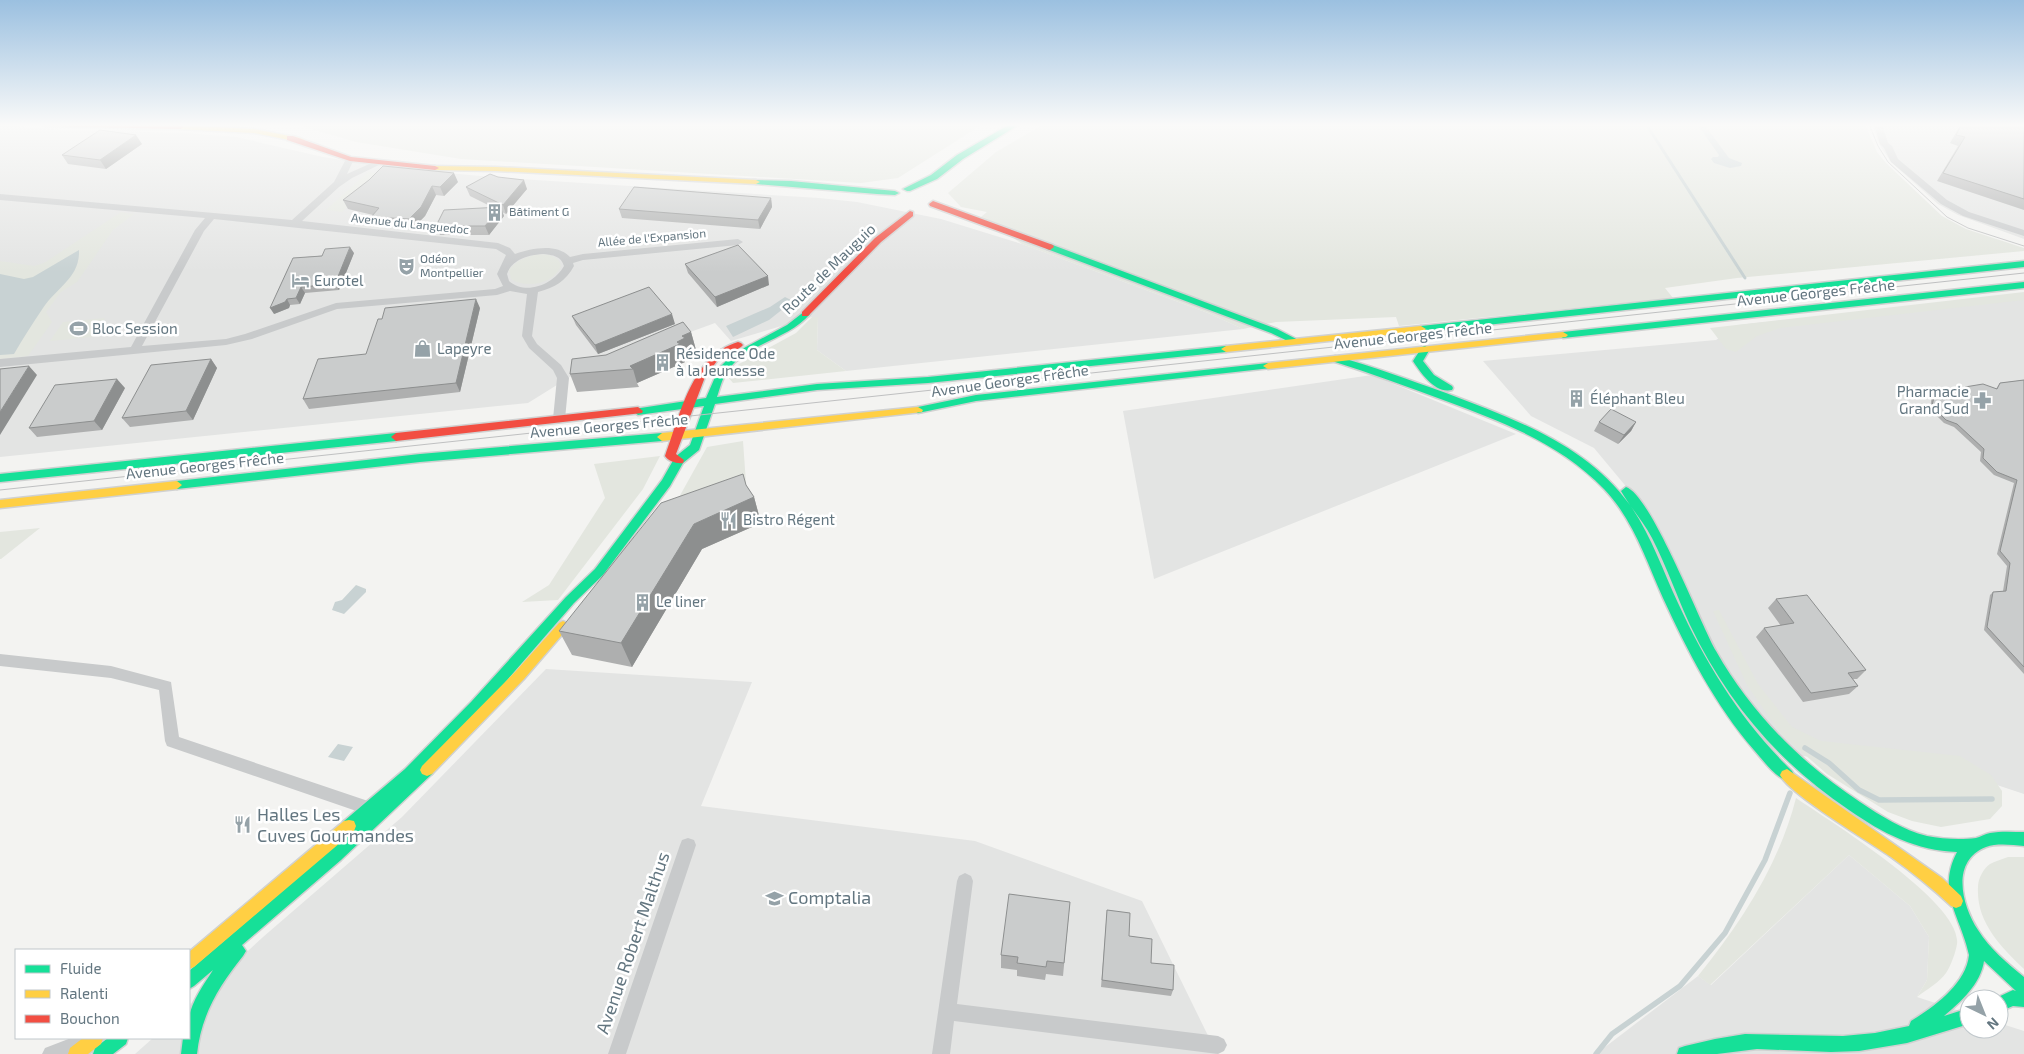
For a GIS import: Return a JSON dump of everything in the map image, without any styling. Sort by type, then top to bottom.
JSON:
[{"type":"main road","points":[[577,173],[766,183],[804,183],[870,192],[895,192],[916,186],[938,173]]},
{"type":"main road","points":[[930,196],[958,173]]},
{"type":"main road","points":[[766,183],[834,192],[890,210],[910,214]]},
{"type":"main road","points":[[907,189],[930,196],[1274,330],[1297,342]]},
{"type":"main road","name":"Route de Mauguio","points":[[678,460],[670,456],[700,376],[714,359],[739,344],[761,334],[791,313],[808,298],[888,219],[890,196],[895,192]]},
{"type":"main road","name":"Route de Mauguio","points":[[599,572],[654,498],[678,460],[690,453],[695,447],[718,379],[724,368],[736,356],[790,327],[806,314],[878,240],[910,214],[925,211],[930,196]]},
{"type":"main road","name":"Avenue Georges Frêche","points":[[0,478],[559,419],[842,384],[937,379],[2024,264]]},
{"type":"main road","name":"Avenue Georges Frêche","points":[[0,504],[420,458],[677,436],[924,409],[976,398],[1056,388],[2024,285]]},
{"type":"main road","points":[[1348,336],[1361,356],[1510,413],[1575,445],[1612,475],[1631,496],[1650,522],[1717,665],[1739,700],[1760,728],[1793,760],[1831,791],[1863,812],[1906,835],[1926,842],[1950,847],[1973,844],[1991,838],[2024,839]]},
{"type":"main road","points":[[1321,339],[1335,359],[1403,381],[1536,432],[1570,453],[1618,498],[1635,523],[1701,667],[1723,702],[1750,736],[1781,770],[1817,800],[1929,874],[1956,901]]},
{"type":"main road","points":[[1425,349],[1418,361],[1421,368],[1432,381],[1443,386]]},
{"type":"main road","points":[[189,1054],[188,1047],[196,1019],[209,989],[226,963],[248,940],[359,840],[492,707],[572,615],[599,572]]},
{"type":"main road","points":[[190,961],[410,773],[476,706],[570,600],[599,572]]},
{"type":"main road","points":[[190,980],[385,812]]},
{"type":"main road","points":[[1894,1039],[1928,1021],[1952,1001],[1970,975],[1977,956],[1969,930],[1956,901],[1953,883],[1955,867],[1962,854],[1973,844]]},
{"type":"main road","points":[[190,969],[312,866],[320,851]]},
{"type":"main road","points":[[1969,930],[1985,952],[2005,972],[2024,987]]},
{"type":"main road","points":[[2009,1000],[2013,998],[2024,999]]},
{"type":"main road","points":[[1685,1054],[1708,1046],[1758,1040],[1844,1044],[1894,1039],[1930,1030],[1959,1020]]},
{"type":"main road","points":[[76,1054],[117,1039]]},
{"type":"main road","points":[[88,1054],[102,1044]]},
{"type":"street","points":[[336,185],[343,173]]},
{"type":"street","points":[[294,223],[336,185],[352,173]]},
{"type":"street","points":[[1909,173],[1944,202],[1966,214],[2024,233]]},
{"type":"street","name":"Avenue du Languedoc","points":[[0,197],[294,223],[498,246],[507,250],[511,255],[508,264]]},
{"type":"street","points":[[134,351],[200,230],[211,216]]},
{"type":"street","name":"Allée de l'Expansion","points":[[568,261],[583,257],[738,242]]},
{"type":"street","points":[[543,251],[560,253],[568,261],[569,266],[563,277],[551,285],[533,290],[517,289],[504,282],[502,277],[503,270],[508,264],[524,254],[543,251]]},
{"type":"street","points":[[0,363],[226,342],[248,337],[336,306],[497,292],[510,286]]},
{"type":"street","points":[[533,290],[526,332],[528,341],[557,368],[563,378],[559,419]]},
{"type":"street","points":[[0,660],[110,672],[166,686],[172,741],[368,808]]},
{"type":"street","name":"Avenue Robert Malthus","points":[[617,1054],[688,845]]},
{"type":"street","points":[[941,1054],[966,881]]},
{"type":"street","points":[[947,1011],[1218,1045]]},
{"type":"street","points":[[51,1054],[102,1044]]},
{"type":"shaded area","points":[[0,173],[450,173],[857,202],[941,219],[1022,244],[1208,313],[1243,329],[846,371],[817,350],[818,317],[812,317],[731,341],[715,323],[573,375],[528,403],[0,457]]},
{"type":"shaded area","points":[[367,173],[383,174],[342,212],[326,210]]},
{"type":"shaded area","points":[[697,173],[906,173],[898,178],[861,183]]},
{"type":"shaded area","points":[[971,173],[1897,173],[1942,216],[1966,229],[2024,248],[2024,251],[1737,278],[1665,288],[1673,298],[1399,326],[1396,317],[1276,322],[1243,329],[1208,313],[1022,244],[1008,234],[976,221],[987,212],[961,207],[948,193]]},
{"type":"shaded area","points":[[1904,173],[2024,173],[2024,239],[1958,215],[1938,204]]},
{"type":"shaded area","points":[[121,212],[134,214],[113,230],[77,282],[61,292],[46,312],[52,322],[28,356],[0,359],[0,353],[36,279],[17,280],[0,278],[0,261],[34,266],[44,263]]},
{"type":"shaded area","points":[[79,250],[76,268],[72,275],[43,308],[14,354],[0,355],[0,274],[24,279],[33,277]]},
{"type":"shaded area","points":[[534,255],[554,257],[561,266],[552,277],[539,283],[524,284],[511,279],[509,270],[514,264]]},
{"type":"shaded area","points":[[2024,292],[2024,300],[1780,328],[1757,336],[1736,352],[1726,349],[1710,328]]},
{"type":"shaded area","points":[[2024,295],[2024,794],[1952,770],[1791,755],[1736,692],[1649,514],[1594,448],[1531,416],[1483,361],[1716,340],[1738,325]]},
{"type":"shaded area","points":[[785,297],[793,301],[769,320],[733,337],[726,326],[770,307]]},
{"type":"shaded area","points":[[812,317],[818,317],[817,350],[846,371],[733,383],[728,377],[739,364],[796,333]]},
{"type":"shaded area","name":"Bloc Session","points":[[105,318],[93,337],[50,341],[63,322]]},
{"type":"shaded area","points":[[1372,375],[1516,434],[1154,579],[1123,411]]},
{"type":"shaded area","points":[[743,441],[746,483],[673,508],[707,447]]},
{"type":"shaded area","points":[[660,456],[643,489],[558,600],[522,602],[549,585],[605,498],[594,464]]},
{"type":"shaded area","points":[[40,528],[1,559],[0,559],[0,532]]},
{"type":"shaded area","points":[[356,585],[366,589],[366,592],[344,614],[332,610],[335,602],[342,600]]},
{"type":"shaded area","points":[[1719,610],[1758,684],[1792,727],[1821,741],[1960,756],[1991,775],[2002,791],[2002,806],[1990,819],[1941,827],[1912,821],[1888,812],[1827,774],[1781,734],[1747,685],[1713,611]]},
{"type":"shaded area","points":[[546,669],[752,682],[701,806],[975,841],[1142,901],[1217,1054],[135,1054],[152,1039],[190,1039],[190,1004],[263,937],[402,817]]},
{"type":"shaded area","points":[[338,744],[353,747],[344,761],[328,757]]},
{"type":"shaded area","points":[[1796,798],[1891,864],[1939,907],[1953,927],[1957,944],[1950,966],[1940,980],[1917,997],[1927,980],[1929,937],[1910,906],[1849,855],[1710,985],[1698,976],[1729,935],[1757,892],[1780,847]]},
{"type":"shaded area","points":[[1849,855],[1910,906],[1929,937],[1927,980],[1917,997],[1959,1011],[1959,1039],[2009,1039],[2009,1026],[2024,1031],[2024,1054],[1596,1054],[1698,976],[1711,985]]},
{"type":"shaded area","points":[[2008,857],[2024,857],[2024,969],[1992,933],[1986,923],[1978,900],[1978,884],[1983,871],[1990,864]]},
{"type":"building","points":[[376,173],[454,173],[440,187],[432,186],[421,207],[409,219],[371,217],[379,208],[343,200]]},
{"type":"building","points":[[1944,173],[2024,173],[2024,199]]},
{"type":"building","points":[[490,174],[498,177],[524,180],[503,205],[466,187]]},
{"type":"building","points":[[634,187],[771,198],[758,220],[619,209]]},
{"type":"building","points":[[501,207],[485,226],[436,226],[444,210]]},
{"type":"building","points":[[738,245],[768,276],[715,297],[685,264]]},
{"type":"building","name":"Eurotel","points":[[350,247],[335,284],[301,287],[296,298],[287,299],[285,302],[270,308],[293,258],[322,256],[325,249]]},
{"type":"building","points":[[649,287],[672,314],[595,345],[572,316]]},
{"type":"building","name":"Lapeyre","points":[[476,299],[456,383],[303,399],[318,359],[366,354],[378,319],[382,319],[385,308]]},
{"type":"building","points":[[683,322],[691,332],[682,336],[685,338],[677,342],[680,344],[630,366],[633,369],[570,374],[572,359],[606,355]]},
{"type":"building","points":[[211,359],[186,411],[122,418],[151,365]]},
{"type":"building","points":[[29,366],[0,412],[0,369]]},
{"type":"building","points":[[117,379],[94,421],[29,428],[55,385]]},
{"type":"building","points":[[2024,380],[2024,667],[1987,627],[1993,592],[2006,591],[2010,563],[2000,551],[2017,480],[1997,472],[1983,458],[1984,449],[1957,424],[1946,420],[1932,406],[1935,392],[1950,390],[1964,395],[1965,387],[1983,384],[1997,389],[2000,383]]},
{"type":"building","points":[[1611,409],[1636,422],[1624,435],[1599,422]]},
{"type":"building","points":[[743,474],[746,485],[754,497],[694,524],[621,643],[559,631],[661,503]]},
{"type":"building","points":[[1807,595],[1866,670],[1848,673],[1858,686],[1811,693],[1764,628],[1794,623],[1776,599]]},
{"type":"building","points":[[1009,894],[1070,902],[1064,963],[1047,961],[1046,967],[1017,963],[1018,957],[1001,955]]},
{"type":"building","points":[[1107,910],[1130,913],[1129,936],[1152,939],[1151,963],[1174,965],[1173,990],[1102,980]]},
{"type":"waterway","points":[[1678,173],[1745,278]]},
{"type":"waterway","points":[[1805,748],[1829,763],[1859,790],[1879,800],[1992,799]]},
{"type":"waterway","points":[[1596,1054],[1612,1034],[1680,986],[1725,933],[1765,860],[1790,793]]},
{"type":"tram line","points":[[1900,173],[1947,217],[1968,228],[2024,246]]},
{"type":"tram line","points":[[0,490],[2024,273]]},
{"type":"traffic: fast","points":[[907,189],[939,173]]},
{"type":"traffic: fast","points":[[756,182],[895,193]]},
{"type":"traffic: fast","points":[[1050,247],[1274,331],[1297,342]]},
{"type":"traffic: fast","points":[[1421,329],[2024,264]]},
{"type":"traffic: fast","points":[[1563,335],[2024,285]]},
{"type":"traffic: fast","points":[[349,826],[410,773],[476,706],[570,600],[599,572],[666,483],[679,460],[695,447],[718,379],[724,368],[736,356],[790,327],[805,314]]},
{"type":"traffic: fast","points":[[638,411],[817,387],[928,380],[1226,349]]},
{"type":"traffic: fast","points":[[1425,349],[1418,361],[1431,377],[1448,388]]},
{"type":"traffic: fast","points":[[1335,359],[1411,384],[1505,420],[1550,441],[1590,469],[1609,487],[1632,518],[1693,646],[1733,714],[1749,735],[1787,775]]},
{"type":"traffic: fast","points":[[918,410],[976,398],[1268,366]]},
{"type":"traffic: fast","points":[[0,478],[396,437]]},
{"type":"traffic: fast","points":[[177,485],[420,458],[662,437]]},
{"type":"traffic: fast","points":[[1626,491],[1658,538],[1696,625],[1728,682],[1746,707],[1787,754],[1836,794],[1902,834],[1929,843],[1943,845],[1973,844]]},
{"type":"traffic: fast","points":[[190,980],[336,855],[427,770]]},
{"type":"traffic: fast","points":[[2024,839],[1992,839],[1970,849],[1962,858],[1957,868],[1955,880],[1959,906],[1963,918],[1974,937],[1994,960],[2024,987]]},
{"type":"traffic: fast","points":[[1917,1027],[1945,1006],[1971,975],[1976,965],[1977,955],[1971,936]]},
{"type":"traffic: fast","points":[[189,1054],[190,1040],[198,1012],[212,986],[238,951]]},
{"type":"traffic: fast","points":[[2009,1000],[2013,998],[2024,999]]},
{"type":"traffic: fast","points":[[1685,1054],[1715,1046],[1745,1042],[1831,1044],[1875,1041],[1923,1031],[1959,1019]]},
{"type":"traffic: fast","points":[[101,1054],[119,1039]]},
{"type":"traffic: slow","points":[[580,173],[756,182]]},
{"type":"traffic: slow","points":[[1226,349],[1421,329]]},
{"type":"traffic: slow","points":[[1268,366],[1563,335]]},
{"type":"traffic: slow","points":[[662,437],[918,410]]},
{"type":"traffic: slow","points":[[0,504],[177,485]]},
{"type":"traffic: slow","points":[[427,770],[520,675],[563,626]]},
{"type":"traffic: slow","points":[[1787,775],[1807,792],[1916,867],[1956,901]]},
{"type":"traffic: slow","points":[[190,961],[349,826]]},
{"type":"traffic: slow","points":[[76,1054],[94,1039]]},
{"type":"traffic: jam","points":[[933,204],[1050,247]]},
{"type":"traffic: jam","points":[[805,314],[878,240],[910,214]]},
{"type":"traffic: jam","points":[[679,460],[670,456],[700,376],[714,359],[738,345]]},
{"type":"traffic: jam","points":[[396,437],[638,411]]},
{"type":"place","name":"Bâtiment G","points":[[495,212]]},
{"type":"place","name":"Odéon Montpellier","points":[[406,266]]},
{"type":"place","name":"Eurotel","points":[[300,281]]},
{"type":"place","name":"Bloc Session","points":[[78,329]]},
{"type":"place","name":"Lapeyre","points":[[423,349]]},
{"type":"place","name":"Résidence Ode à la Jeunesse","points":[[662,363]]},
{"type":"place","name":"Éléphant Bleu","points":[[1576,399]]},
{"type":"place","name":"Pharmacie Grand Sud","points":[[1983,401]]},
{"type":"place","name":"Bistro Régent","points":[[729,520]]},
{"type":"place","name":"Le liner","points":[[642,602]]},
{"type":"place","name":"Halles Les Cuves Gourmandes","points":[[243,825]]},
{"type":"place","name":"Comptalia","points":[[774,898]]}]
